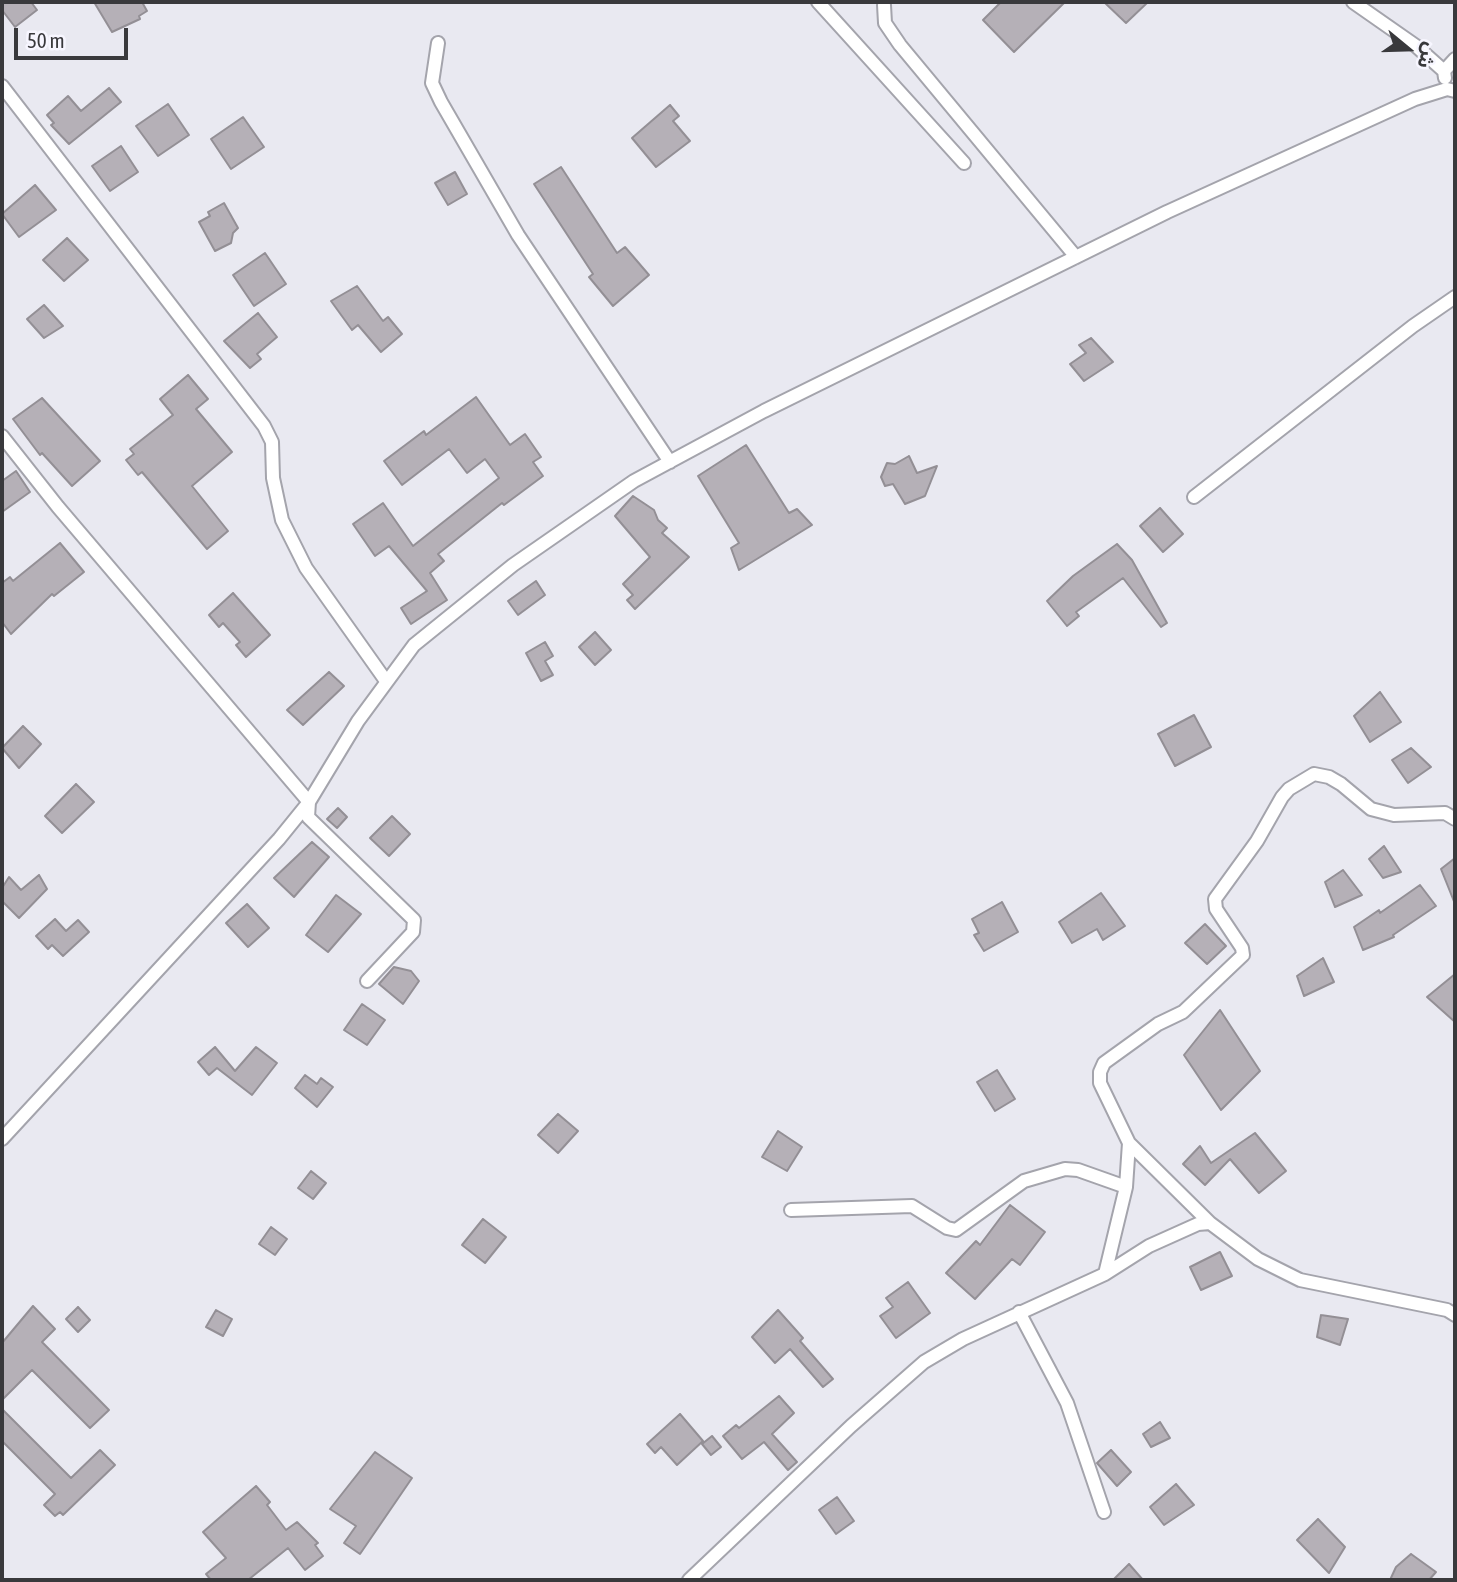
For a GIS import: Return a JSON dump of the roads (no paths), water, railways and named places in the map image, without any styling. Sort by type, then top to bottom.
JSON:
[{"type":"street","points":[[818,2],[964,163]]},
{"type":"street","points":[[2,1139],[279,839],[309,802],[386,681],[414,645],[513,565],[634,481],[764,411],[1167,212],[1415,99],[1451,90],[1444,71],[1416,46],[1353,2]]},
{"type":"street","points":[[884,5],[885,23],[900,45],[1076,257]]},
{"type":"street","points":[[438,43],[432,83],[441,102],[518,235],[670,462]]},
{"type":"street","points":[[1444,71],[1455,59]]},
{"type":"street","points":[[2,86],[264,426],[272,442],[273,478],[282,520],[306,568],[386,681]]},
{"type":"street","points":[[1194,497],[1413,326],[1455,297]]},
{"type":"street","points":[[2,436],[58,507],[309,802],[308,817],[414,920],[413,932],[367,981]]},
{"type":"street","points":[[1455,819],[1445,813],[1394,815],[1371,809],[1329,777],[1314,774],[1289,789],[1215,900],[1216,909],[1242,948],[1242,955],[1183,1012],[1158,1024],[1104,1063],[1100,1072],[1100,1083],[1129,1143],[1210,1223],[1258,1259],[1300,1280],[1447,1310],[1455,1315]]},
{"type":"street","points":[[1105,1274],[1126,1187],[1129,1143]]},
{"type":"street","points":[[791,1210],[912,1206],[947,1228],[956,1230],[1024,1181],[1065,1169],[1078,1170],[1126,1187]]},
{"type":"street","points":[[689,1580],[924,1362],[963,1339],[1105,1274],[1149,1246],[1198,1224],[1210,1223]]},
{"type":"street","points":[[1019,1312],[1067,1403],[1104,1512]]}]
